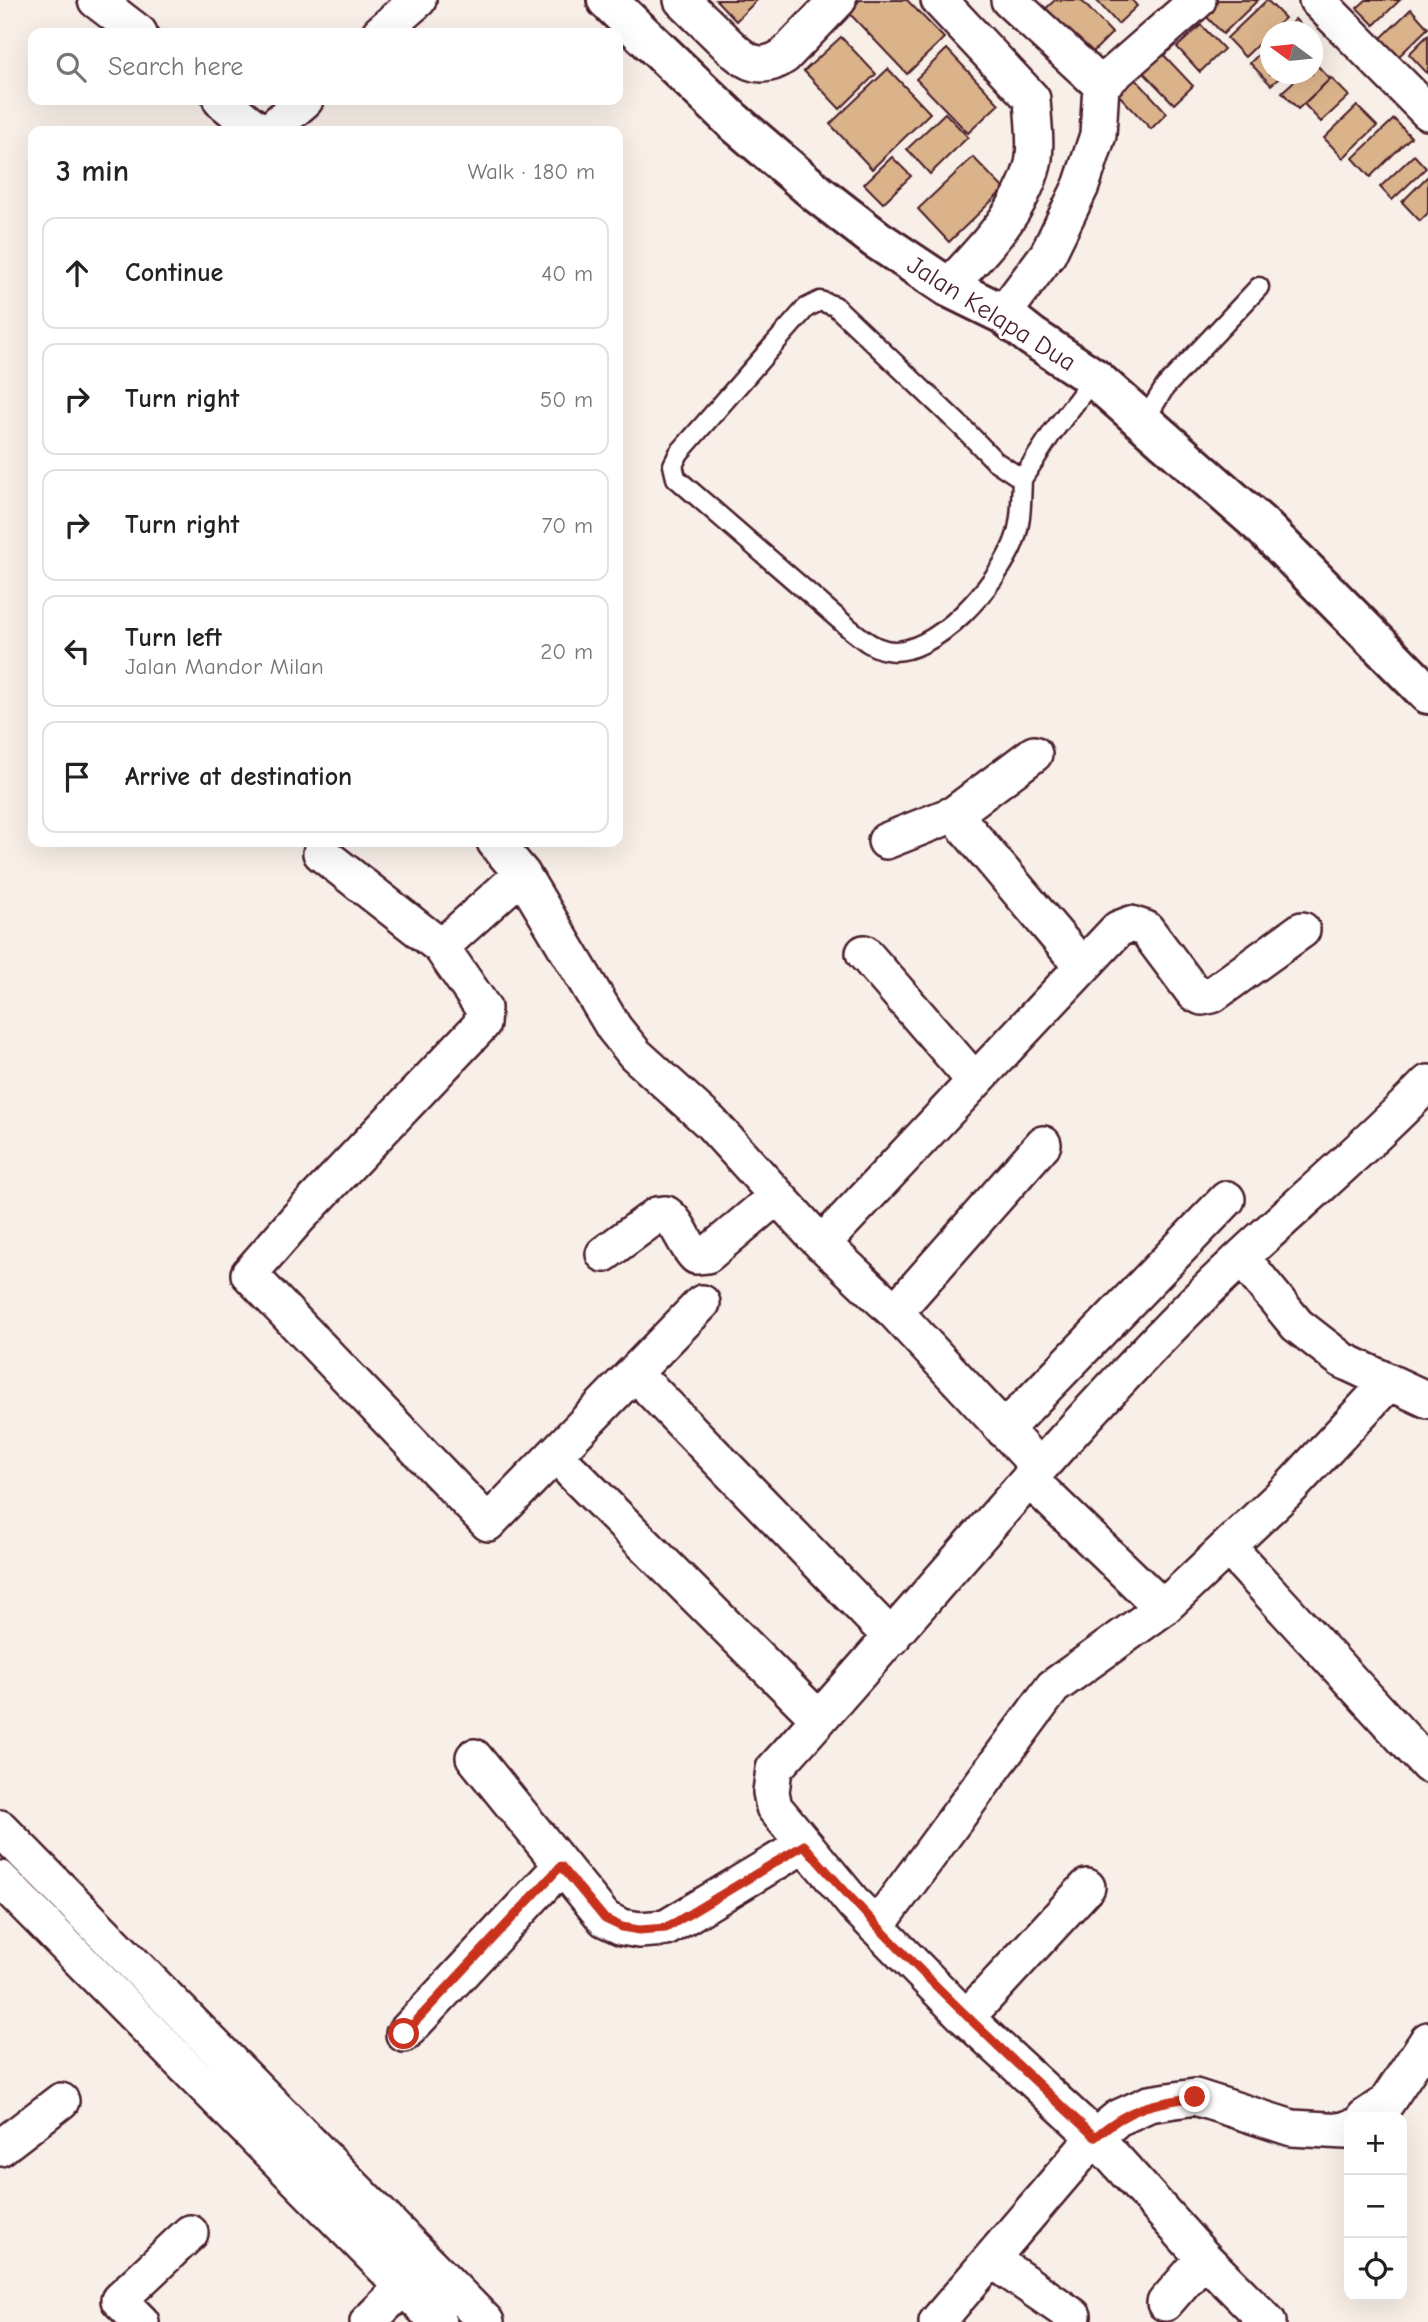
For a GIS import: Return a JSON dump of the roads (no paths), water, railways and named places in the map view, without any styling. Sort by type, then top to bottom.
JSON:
[{"type":"main road","name":"Jalan Kelapa Dua","points":[[607,0],[733,121],[818,194],[876,239],[948,287],[1003,314],[1094,378],[1261,525],[1428,694]]},
{"type":"street","points":[[96,0],[132,28]]},
{"type":"street","points":[[386,28],[418,0]]},
{"type":"street","points":[[682,0],[743,59],[766,64],[784,56],[838,0]]},
{"type":"street","points":[[939,0],[1032,99],[1034,161],[1020,199],[995,234],[948,287]]},
{"type":"street","points":[[1009,0],[1101,85]]},
{"type":"street","points":[[1003,314],[1048,254],[1081,186],[1098,135],[1101,85],[1198,0]]},
{"type":"street","points":[[1317,0],[1428,112]]},
{"type":"street","points":[[227,105],[253,126]]},
{"type":"street","points":[[276,126],[299,105]]},
{"type":"street","points":[[886,841],[954,814],[1034,754]]},
{"type":"street","points":[[954,814],[1082,967]]},
{"type":"street","points":[[499,847],[522,874],[614,1028],[635,1054],[711,1123],[822,1244],[895,1312],[1004,1430],[1034,1473],[1163,1608]]},
{"type":"street","points":[[321,853],[441,947],[483,1009],[482,1024],[298,1218],[249,1274],[488,1523],[702,1303]]},
{"type":"street","points":[[441,947],[522,874]]},
{"type":"street","points":[[822,1244],[1118,929],[1131,924],[1146,929],[1194,993],[1202,997],[1212,996],[1302,930]]},
{"type":"street","points":[[864,953],[974,1080]]},
{"type":"street","points":[[1268,2322],[1204,2258],[1095,2137],[966,2018],[876,1927],[774,1807],[771,1792],[774,1769],[1034,1473],[1190,1307],[1391,1122],[1428,1083]]},
{"type":"street","points":[[895,1312],[1043,1144]]},
{"type":"street","points":[[604,1254],[657,1215],[666,1213],[673,1219],[688,1248],[696,1256],[707,1255],[777,1196]]},
{"type":"street","points":[[1004,1430],[1227,1199]]},
{"type":"street","points":[[1242,1258],[1297,1325],[1342,1360],[1428,1400]]},
{"type":"street","points":[[876,1927],[1053,1687],[1163,1608],[1291,1487],[1389,1382]]},
{"type":"street","points":[[650,1391],[891,1637]]},
{"type":"street","points":[[572,1472],[819,1719]]},
{"type":"street","points":[[1228,1548],[1428,1765]]},
{"type":"street","points":[[474,1756],[605,1919],[622,1927],[639,1930],[666,1928],[804,1845]]},
{"type":"street","points":[[0,1828],[486,2322]]},
{"type":"street","points":[[404,2034],[561,1866]]},
{"type":"street","points":[[0,1879],[438,2322]]},
{"type":"street","points":[[966,2018],[1087,1887]]},
{"type":"street","points":[[129,2009],[153,1984]]},
{"type":"street","points":[[1372,2112],[1386,2103],[1428,2040]]},
{"type":"street","points":[[937,2322],[1095,2137],[1118,2118],[1149,2104],[1195,2097],[1292,2128],[1344,2131]]},
{"type":"street","points":[[0,2148],[61,2101]]},
{"type":"street","points":[[119,2315],[190,2233]]},
{"type":"street","points":[[1165,2303],[1204,2258]]},
{"type":"street","points":[[991,2259],[1073,2316]]},
{"type":"street","points":[[368,2322],[427,2262]]},
{"type":"lane","points":[[1144,421],[1165,387],[1259,287]]},
{"type":"lane","points":[[1022,478],[995,461],[835,306],[820,301],[806,308],[679,453],[673,465],[676,478],[868,644],[889,651],[909,648],[936,636],[962,617],[994,577],[1014,542],[1021,509],[1022,478],[1094,378]]}]
